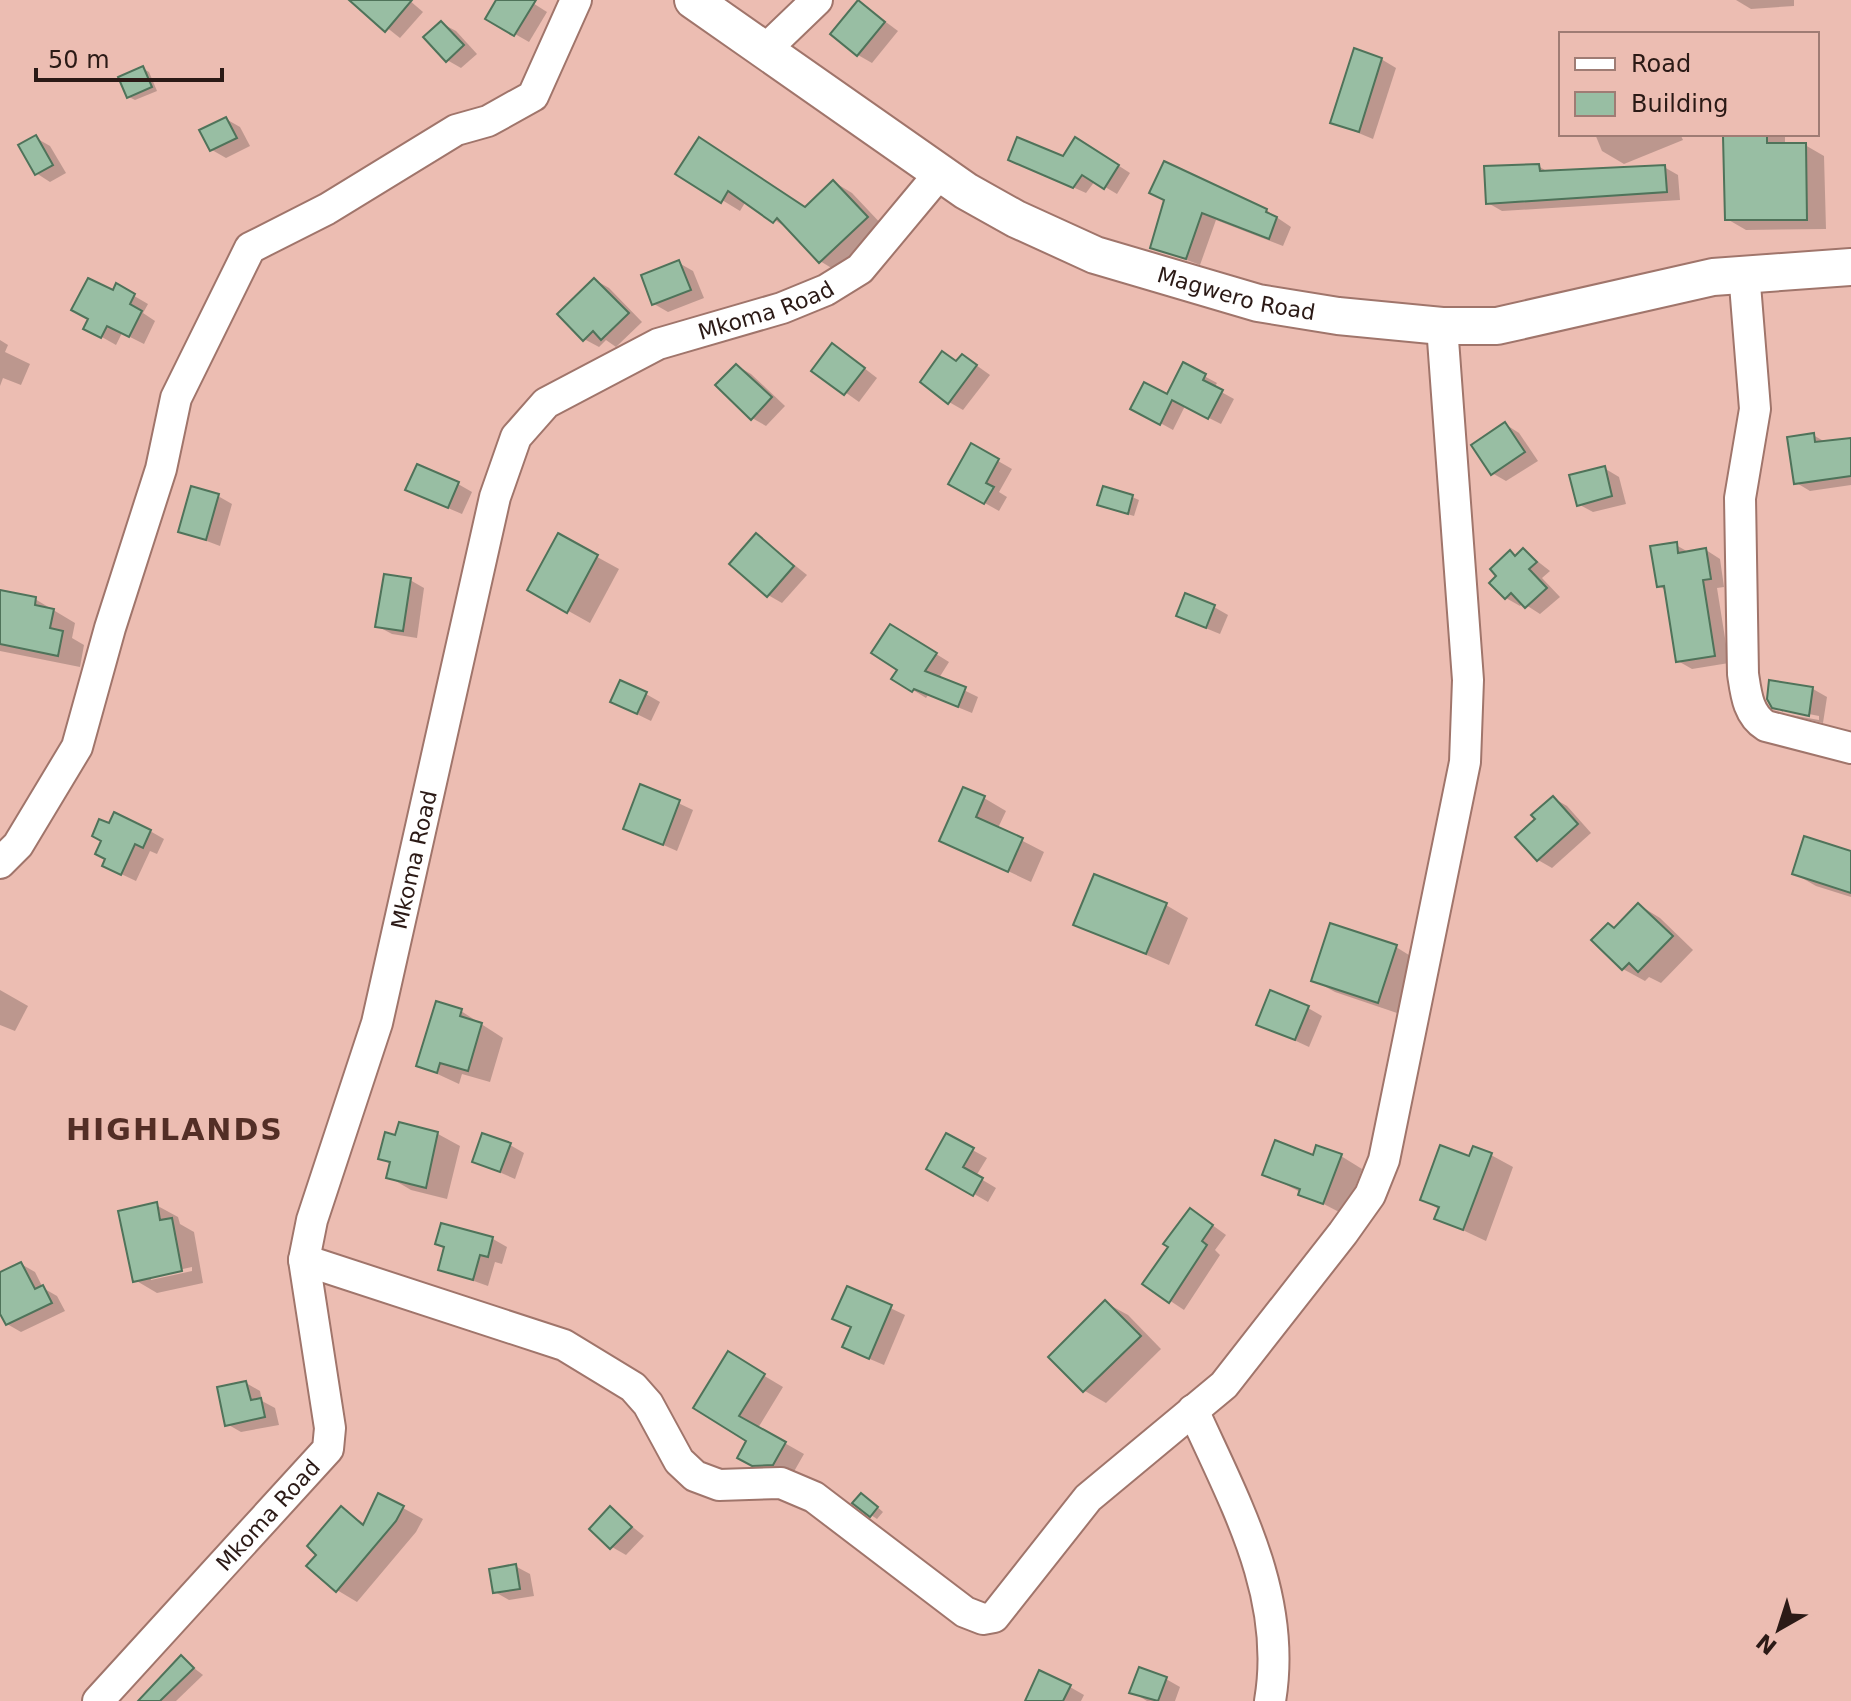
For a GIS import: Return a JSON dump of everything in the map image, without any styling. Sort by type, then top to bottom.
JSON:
[{"type":"street","points":[[0,863],[18,845],[77,747],[110,628],[161,469],[176,398],[250,248],[327,209],[456,130],[488,121],[533,96],[576,0]]},
{"type":"street","name":"Magwero Road","points":[[693,0],[940,173],[1053,238],[1148,271],[1258,303],[1338,316],[1442,326],[1514,323],[1656,289],[1744,272],[1851,267]]},
{"type":"street","points":[[764,51],[817,0]]},
{"type":"street","name":"Mkoma Road","points":[[98,1701],[317,1465],[328,1449],[330,1428],[304,1260],[312,1220],[377,1023],[495,497],[516,437],[546,403],[658,344],[782,308],[826,290],[860,269],[940,173]]},
{"type":"street","points":[[1744,272],[1755,409],[1740,498],[1743,674],[1748,700],[1756,718],[1766,726],[1851,748]]},
{"type":"street","points":[[304,1260],[564,1345],[633,1387],[648,1404],[679,1461],[695,1476],[719,1485],[781,1483],[814,1497],[965,1612],[983,1619],[994,1617],[1088,1498],[1224,1385],[1343,1233],[1370,1195],[1384,1160],[1465,762],[1468,680],[1442,326]]},
{"type":"street","points":[[1193,1410],[1258,1558],[1273,1613],[1275,1670],[1270,1701]]},
{"type":"building","points":[[349,0],[412,0],[385,32]]},
{"type":"building","points":[[496,0],[536,0],[514,36],[485,19]]},
{"type":"building","points":[[858,0],[885,22],[857,56],[830,34]]},
{"type":"building","points":[[441,21],[464,45],[446,62],[423,37]]},
{"type":"building","points":[[1354,48],[1382,58],[1359,132],[1330,123]]},
{"type":"building","points":[[143,66],[152,87],[127,98],[118,77]]},
{"type":"building","points":[[226,117],[237,138],[210,151],[199,130]]},
{"type":"building","points":[[36,135],[53,165],[35,175],[18,145]]},
{"type":"building","points":[[1723,136],[1767,136],[1767,143],[1806,143],[1807,220],[1725,220]]},
{"type":"building","points":[[699,137],[805,207],[833,180],[868,217],[819,263],[777,218],[773,223],[728,191],[721,203],[675,174]]},
{"type":"building","points":[[1017,137],[1063,156],[1075,137],[1119,165],[1104,189],[1082,175],[1073,188],[1008,160]]},
{"type":"building","points":[[1164,161],[1267,209],[1266,212],[1277,217],[1269,239],[1202,213],[1186,259],[1150,248],[1164,200],[1149,193]]},
{"type":"building","points":[[1539,164],[1540,171],[1665,165],[1667,192],[1486,204],[1484,166]]},
{"type":"building","points":[[679,260],[691,290],[652,305],[641,275]]},
{"type":"building","points":[[88,278],[113,290],[116,283],[135,294],[130,304],[142,311],[129,337],[107,326],[101,338],[83,329],[88,319],[71,310]]},
{"type":"building","points":[[594,278],[629,313],[601,340],[593,331],[583,341],[557,314]]},
{"type":"building","points":[[832,343],[865,368],[844,395],[811,371]]},
{"type":"building","points":[[942,351],[956,361],[962,354],[977,365],[948,404],[920,382]]},
{"type":"building","points":[[1183,362],[1206,374],[1203,380],[1223,390],[1208,419],[1172,400],[1160,425],[1130,409],[1144,382],[1167,394]]},
{"type":"building","points":[[736,364],[772,397],[751,420],[715,385]]},
{"type":"building","points":[[1505,422],[1525,452],[1491,475],[1471,445]]},
{"type":"building","points":[[1814,433],[1815,442],[1851,438],[1851,476],[1794,484],[1787,437]]},
{"type":"building","points":[[971,443],[999,459],[986,483],[994,487],[984,504],[948,484]]},
{"type":"building","points":[[417,464],[459,482],[448,508],[405,490]]},
{"type":"building","points":[[1605,466],[1612,496],[1577,506],[1569,475]]},
{"type":"building","points":[[191,486],[219,494],[206,540],[178,532]]},
{"type":"building","points":[[1103,486],[1133,495],[1128,514],[1097,505]]},
{"type":"building","points":[[558,533],[598,555],[567,613],[527,590]]},
{"type":"building","points":[[756,533],[794,566],[767,597],[729,564]]},
{"type":"building","points":[[1677,542],[1678,553],[1706,548],[1711,579],[1703,580],[1715,656],[1676,662],[1664,586],[1657,587],[1650,546]]},
{"type":"building","points":[[1523,548],[1537,562],[1529,569],[1547,588],[1525,608],[1511,593],[1505,599],[1489,583],[1496,576],[1490,569],[1510,550],[1515,556]]},
{"type":"building","points":[[384,574],[411,578],[403,631],[375,627]]},
{"type":"building","points":[[0,590],[36,597],[35,605],[54,609],[50,628],[63,631],[58,656],[0,644]]},
{"type":"building","points":[[1185,593],[1215,605],[1206,628],[1176,616]]},
{"type":"building","points":[[890,624],[937,653],[925,671],[966,687],[958,707],[914,689],[912,692],[891,679],[897,670],[871,653]]},
{"type":"building","points":[[620,680],[647,692],[637,714],[610,702]]},
{"type":"building","points":[[1769,680],[1813,687],[1809,716],[1772,708],[1767,699]]},
{"type":"building","points":[[640,784],[680,800],[663,845],[623,829]]},
{"type":"building","points":[[963,787],[985,796],[976,817],[1023,838],[1008,872],[939,841]]},
{"type":"building","points":[[1553,796],[1578,824],[1537,861],[1515,837],[1535,819],[1531,815]]},
{"type":"building","points":[[114,812],[151,830],[143,848],[135,844],[121,875],[102,866],[105,859],[95,854],[101,841],[92,836],[99,819],[109,823]]},
{"type":"building","points":[[1804,836],[1851,851],[1851,893],[1792,874]]},
{"type":"building","points":[[1094,874],[1167,903],[1146,954],[1073,925]]},
{"type":"building","points":[[1638,903],[1673,936],[1638,972],[1629,963],[1622,970],[1591,940],[1608,923],[1614,928]]},
{"type":"building","points":[[1330,923],[1397,945],[1378,1003],[1311,981]]},
{"type":"building","points":[[1270,990],[1309,1006],[1295,1040],[1256,1025]]},
{"type":"building","points":[[436,1001],[462,1009],[460,1016],[482,1023],[468,1071],[440,1063],[437,1073],[416,1066]]},
{"type":"building","points":[[399,1122],[438,1132],[426,1188],[386,1178],[390,1162],[378,1159],[385,1132],[395,1135]]},
{"type":"building","points":[[482,1133],[511,1143],[500,1172],[472,1162]]},
{"type":"building","points":[[946,1133],[974,1148],[963,1167],[983,1178],[973,1196],[926,1169]]},
{"type":"building","points":[[1275,1140],[1313,1155],[1316,1145],[1342,1154],[1323,1204],[1298,1195],[1300,1189],[1262,1175]]},
{"type":"building","points":[[1440,1145],[1469,1156],[1473,1146],[1492,1153],[1463,1230],[1434,1219],[1439,1207],[1420,1200]]},
{"type":"building","points":[[157,1202],[160,1220],[172,1218],[182,1271],[133,1282],[118,1211]]},
{"type":"building","points":[[1190,1208],[1213,1225],[1202,1241],[1207,1245],[1169,1303],[1142,1284],[1168,1247],[1163,1244]]},
{"type":"building","points":[[441,1223],[493,1237],[488,1257],[480,1255],[473,1280],[438,1270],[444,1247],[435,1244]]},
{"type":"building","points":[[21,1262],[35,1289],[43,1285],[52,1303],[6,1325],[0,1314],[0,1272]]},
{"type":"building","points":[[847,1286],[892,1305],[869,1359],[842,1347],[851,1327],[832,1319]]},
{"type":"building","points":[[1105,1300],[1141,1336],[1083,1392],[1048,1357]]},
{"type":"building","points":[[728,1351],[765,1374],[739,1416],[786,1442],[773,1465],[752,1466],[737,1458],[746,1441],[693,1408]]},
{"type":"building","points":[[246,1381],[251,1400],[261,1398],[265,1417],[225,1426],[217,1387]]},
{"type":"building","points":[[378,1493],[404,1506],[396,1521],[336,1592],[306,1566],[316,1555],[307,1546],[341,1506],[363,1525]]},
{"type":"building","points":[[861,1493],[878,1507],[870,1517],[852,1503]]},
{"type":"building","points":[[610,1506],[632,1527],[610,1549],[589,1529]]},
{"type":"building","points":[[516,1564],[520,1589],[493,1593],[489,1569]]},
{"type":"building","points":[[181,1655],[194,1668],[160,1701],[138,1701]]},
{"type":"building","points":[[1139,1667],[1167,1677],[1158,1701],[1129,1693]]},
{"type":"building","points":[[1039,1670],[1071,1685],[1063,1701],[1025,1701]]},
{"type":"district","name":"HIGHLANDS","points":[[175,1130]]}]
